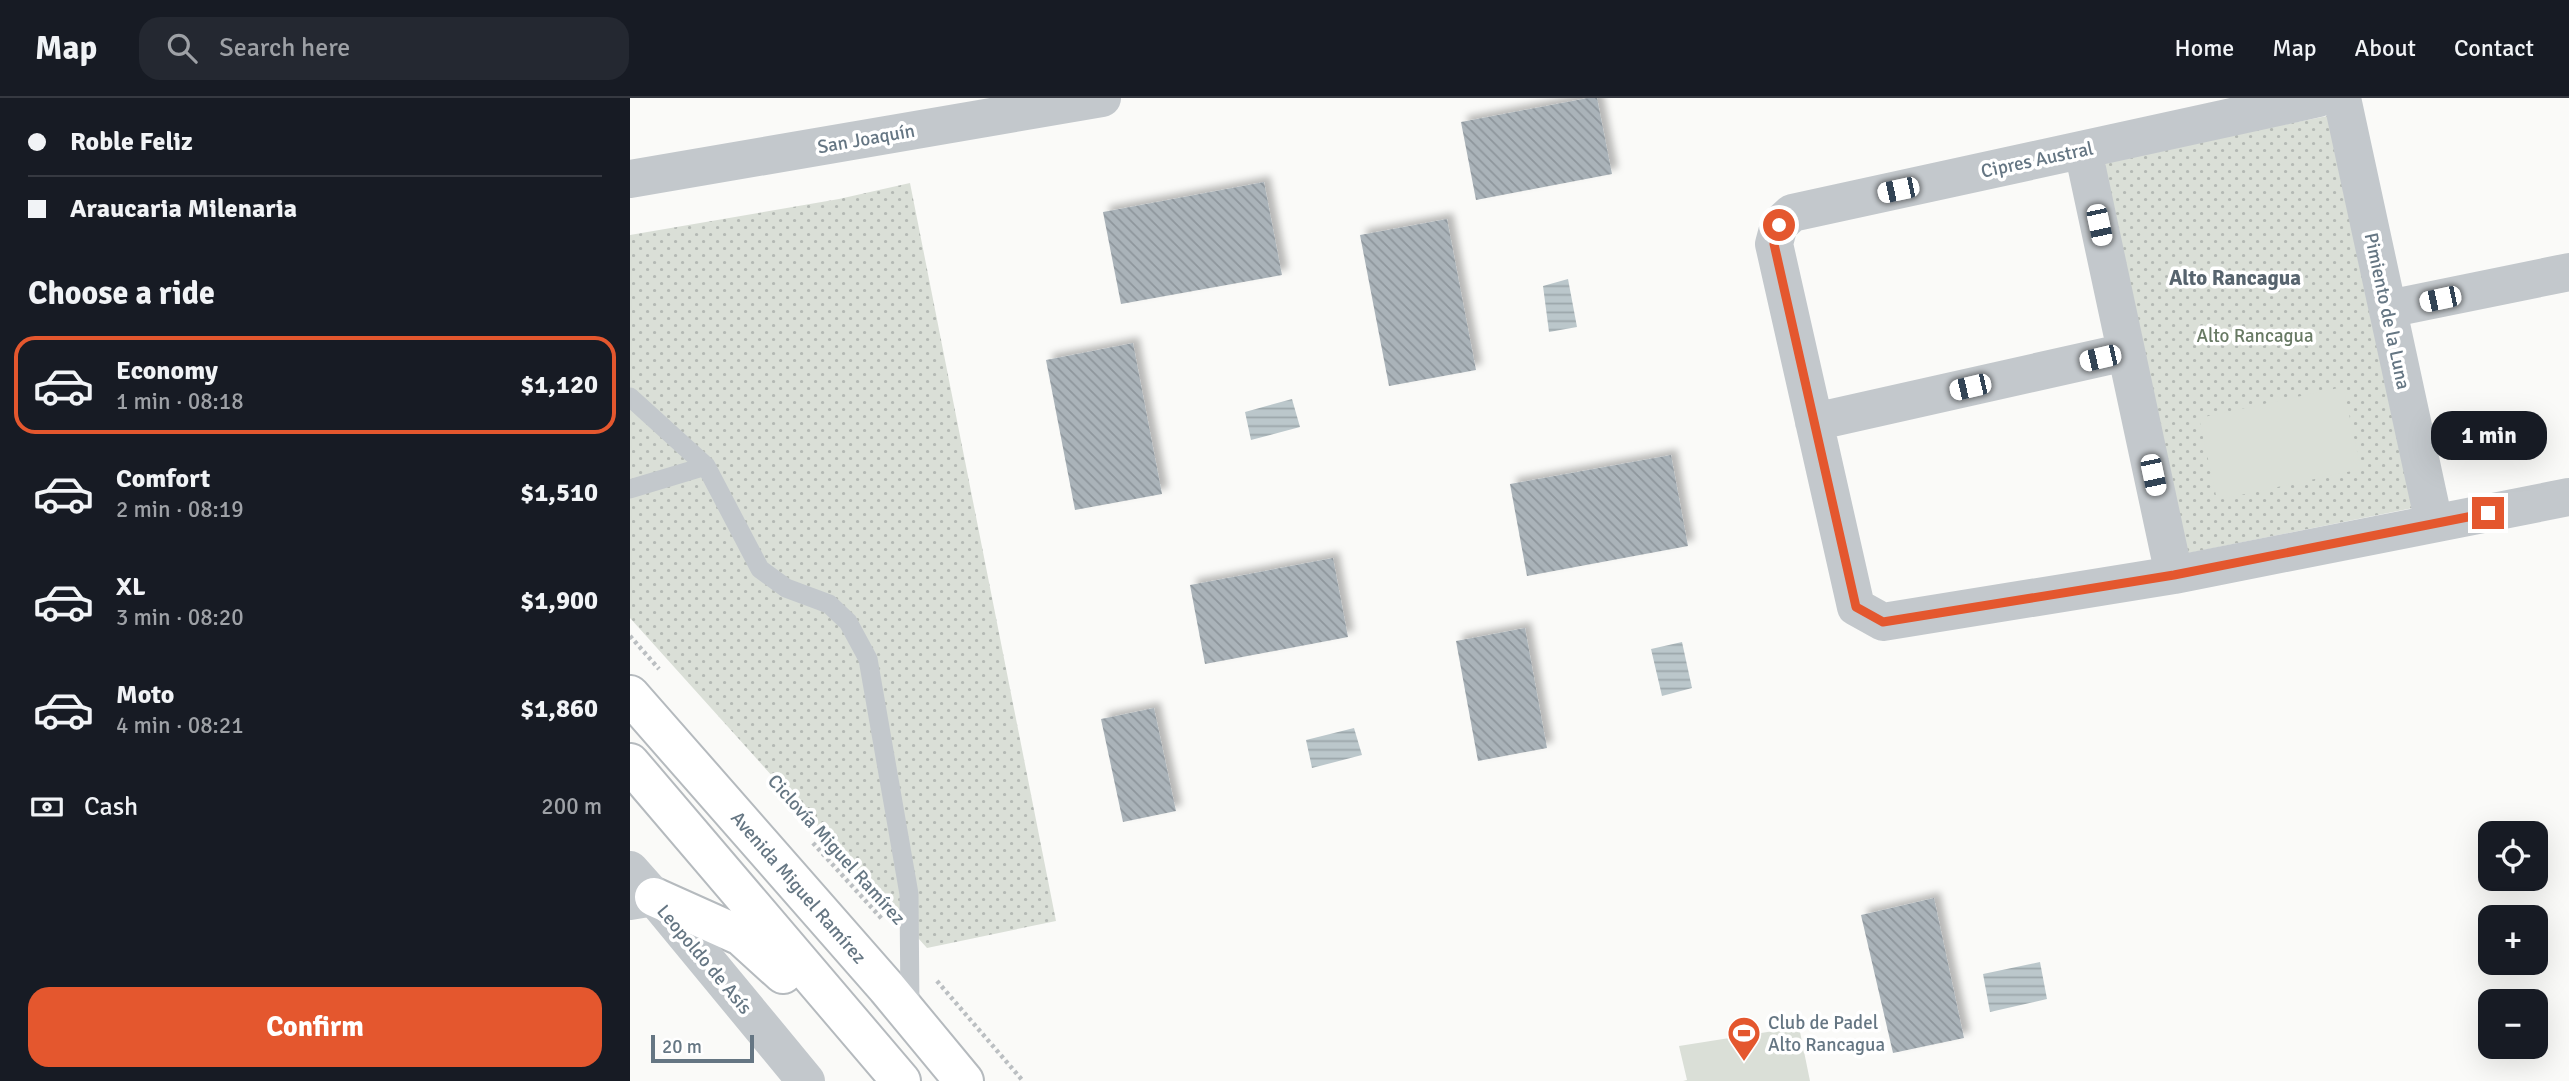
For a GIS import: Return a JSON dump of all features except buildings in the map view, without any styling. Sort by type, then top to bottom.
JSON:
[{"type":"main road","name":"Avenida Miguel Ramírez","points":[[630,695],[910,1015],[964,1081]]},
{"type":"main road","points":[[630,763],[901,1081]]},
{"type":"main road","points":[[638,890],[741,936],[901,1081]]},
{"type":"street","name":"San Joaquín","points":[[630,179],[1102,98]]},
{"type":"street","name":"Cipres Austral","points":[[1814,422],[1774,244],[1779,225],[1792,213],[2082,150],[2184,112],[2319,98]]},
{"type":"street","name":"Pimiento de la Luna","points":[[2342,98],[2434,523]]},
{"type":"street","points":[[2082,150],[2174,575]]},
{"type":"street","points":[[2388,309],[2569,272]]},
{"type":"street","points":[[2126,352],[1814,422],[1856,607],[1867,616],[1883,622],[2174,575],[2569,497]]},
{"type":"street","name":"Leopoldo de Asís","points":[[638,890],[806,1081]]},
{"type":"lane","points":[[630,397],[706,466],[760,569],[786,588],[829,604],[848,622],[868,659],[909,894],[910,1015]]},
{"type":"lane","points":[[630,489],[706,466]]},
{"type":"path","points":[[630,636],[664,674]]},
{"type":"path","name":"Ciclovía Miguel Ramírez","points":[[808,837],[1023,1081]]},
{"type":"green space","name":"Alto Rancagua","points":[[2332,115],[2413,508],[2179,555],[2098,162]]},
{"type":"green space","points":[[910,183],[1056,921],[927,948],[630,618],[630,235],[839,199]]},
{"type":"green space","points":[[2343,387],[2361,469],[2217,500],[2199,418]]},
{"type":"green space","name":"Club de Padel Alto Rancagua","points":[[1799,1027],[1810,1081],[1683,1081],[1687,1080],[1679,1046]]},
{"type":"shaded area","points":[[1568,279],[1577,327],[1549,332],[1543,286]]},
{"type":"shaded area","points":[[1292,399],[1300,427],[1251,440],[1245,412]]},
{"type":"shaded area","points":[[1682,642],[1692,688],[1662,696],[1651,649]]},
{"type":"shaded area","points":[[1354,728],[1362,755],[1312,768],[1306,740]]},
{"type":"shaded area","points":[[2040,962],[2047,999],[1990,1012],[1983,974]]},
{"type":"place","name":"Club de Padel Alto Rancagua","points":[[1744,1063]]},
{"type":"district","name":"Alto Rancagua","points":[[2235,278]]},
{"type":"route","points":[[1779,225],[1774,244],[1856,607],[1867,616],[1883,622],[2174,575],[2488,513]]}]
